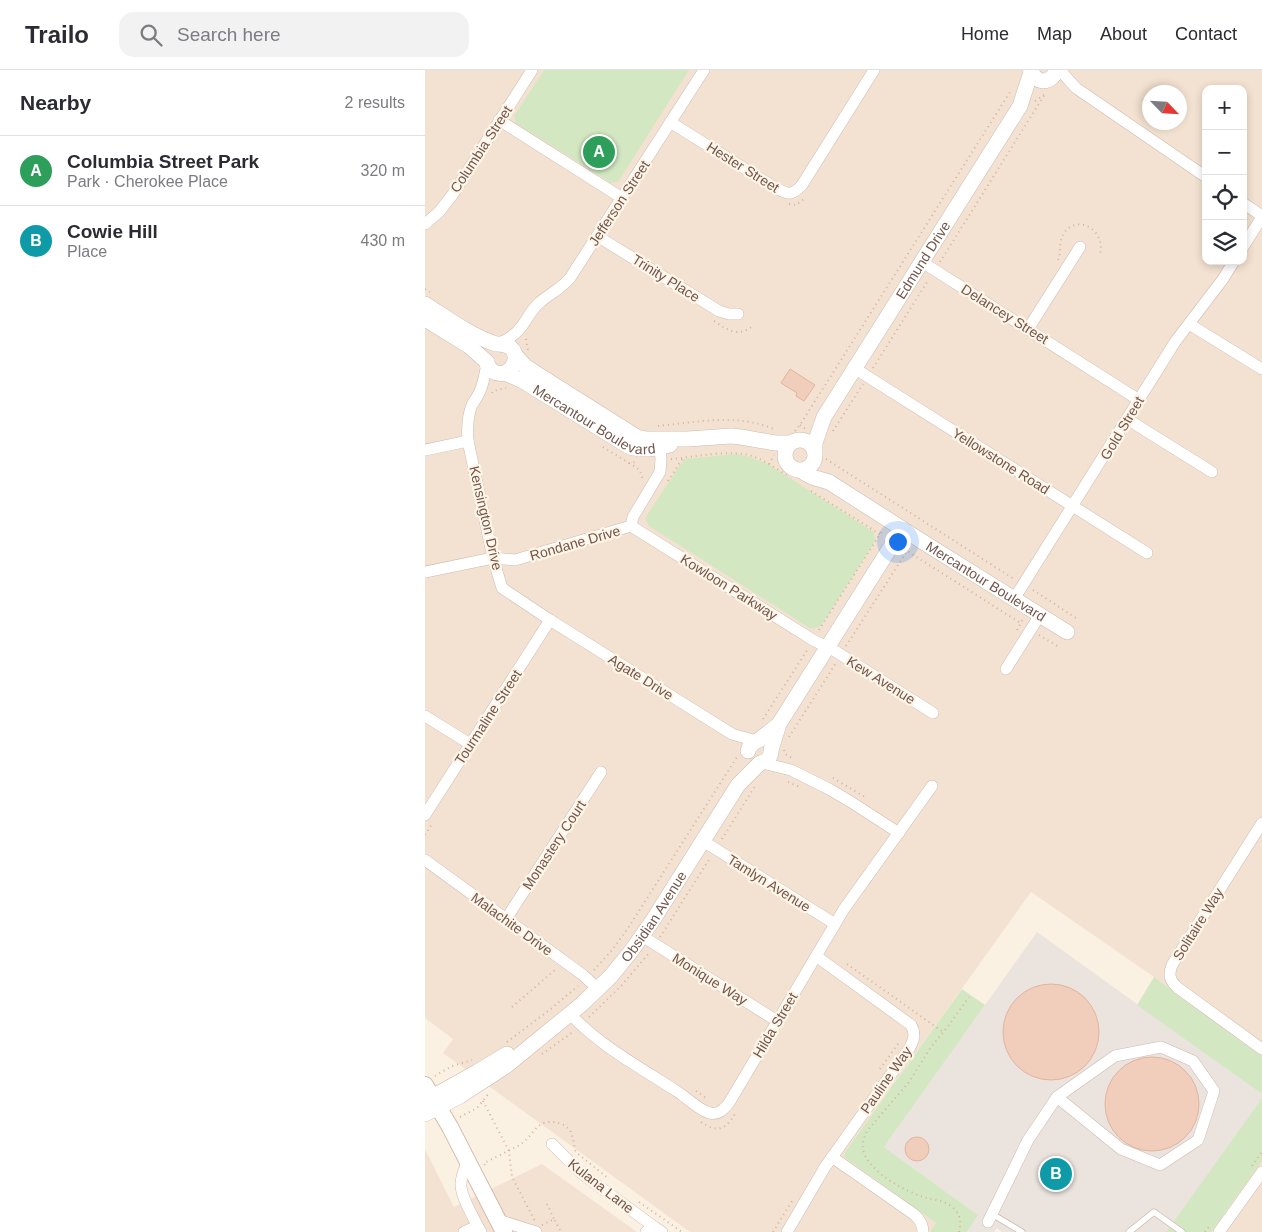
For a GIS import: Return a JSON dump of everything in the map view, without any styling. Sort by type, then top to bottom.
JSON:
[{"type":"main road","points":[[430,1097],[448,1123],[501,1226]]},
{"type":"street","name":"Columbia Street","points":[[425,224],[439,212],[453,194],[532,70]]},
{"type":"street","name":"Jefferson Street","points":[[498,344],[514,334],[539,303],[564,285],[575,271],[704,70]]},
{"type":"street","name":"Hester Street","points":[[670,122],[774,187],[786,193],[791,193],[802,185],[874,70]]},
{"type":"street","points":[[1031,71],[1039,80],[1051,79],[1076,88],[1203,175]]},
{"type":"street","name":"Edmund Drive","points":[[824,417],[854,368],[928,266],[1022,103],[1031,71]]},
{"type":"street","name":"Edmund Drive","points":[[1022,103],[1051,79]]},
{"type":"street","points":[[499,120],[622,198]]},
{"type":"street","points":[[1247,206],[1262,216],[1247,240]]},
{"type":"street","name":"Trinity Place","points":[[597,236],[719,311],[738,314]]},
{"type":"street","points":[[1028,329],[1080,248]]},
{"type":"street","name":"Gold Street","points":[[1014,599],[1028,587],[1073,506],[1175,342],[1232,265]]},
{"type":"street","name":"Delancey Street","points":[[928,266],[1139,400]]},
{"type":"street","points":[[425,319],[469,346],[493,371],[505,378],[520,354],[509,346],[488,342],[475,335],[429,299]]},
{"type":"street","points":[[1189,324],[1262,369]]},
{"type":"street","name":"Jefferson Street","points":[[520,354],[522,326]]},
{"type":"street","points":[[487,363],[486,357],[489,349],[498,344]]},
{"type":"street","name":"Mercantour Boulevard","points":[[520,354],[525,366],[534,372],[635,436],[658,443]]},
{"type":"street","name":"Kensington Drive","points":[[484,395],[483,383],[487,363]]},
{"type":"street","name":"Yellowstone Road","points":[[854,368],[1147,553]]},
{"type":"street","name":"Kensington Drive","points":[[505,378],[496,377],[484,395],[472,407],[467,429],[468,441],[493,558],[502,588],[550,620]]},
{"type":"street","name":"Mercantour Boulevard","points":[[505,378],[523,381],[628,446],[636,449],[643,449],[658,443],[688,439],[731,436],[775,443],[793,438]]},
{"type":"street","points":[[785,459],[785,450],[793,438],[824,417]]},
{"type":"street","points":[[796,474],[809,467],[818,455],[815,443],[824,417]]},
{"type":"street","points":[[1127,420],[1212,472]]},
{"type":"street","points":[[793,438],[810,444],[818,455]]},
{"type":"street","points":[[425,450],[468,441]]},
{"type":"street","name":"Mercantour Boulevard","points":[[761,441],[785,459],[789,466],[797,470],[796,474],[829,482],[1067,632]]},
{"type":"street","name":"Rondane Drive","points":[[425,572],[493,558],[515,560],[631,526],[633,517],[659,476],[658,443]]},
{"type":"street","name":"Mercantour Boulevard","points":[[818,455],[819,467],[829,482]]},
{"type":"street","name":"Kowloon Parkway","points":[[631,526],[813,640],[834,651]]},
{"type":"street","points":[[762,751],[779,724],[834,651],[893,542],[902,529]]},
{"type":"street","points":[[1006,669],[1031,629],[1035,612]]},
{"type":"street","name":"Agate Drive","points":[[550,620],[732,734],[779,759],[792,771],[839,794],[899,833]]},
{"type":"street","name":"Tourmaline Street","points":[[425,815],[550,620]]},
{"type":"street","name":"Kew Avenue","points":[[834,651],[933,713]]},
{"type":"street","points":[[425,716],[471,744]]},
{"type":"street","name":"Obsidian Avenue","points":[[430,1097],[460,1096],[490,1077],[549,1029],[575,1019],[623,962],[709,845],[738,785],[762,751]]},
{"type":"street","name":"Monastery Court","points":[[506,919],[601,772]]},
{"type":"street","name":"Hilda Street","points":[[575,1019],[620,1055],[705,1111],[716,1114],[724,1109],[849,902],[932,786]]},
{"type":"street","name":"Solitaire Way","points":[[1262,823],[1172,965],[1169,975],[1171,982],[1178,988],[1262,1049]]},
{"type":"street","name":"Tamlyn Avenue","points":[[709,845],[835,924]]},
{"type":"street","name":"Malachite Drive","points":[[425,860],[583,975],[598,990]]},
{"type":"street","name":"Monique Way","points":[[642,936],[777,1021]]},
{"type":"street","name":"Pauline Way","points":[[787,1232],[832,1157],[909,1049],[915,1035],[911,1025],[816,956]]},
{"type":"street","points":[[990,1218],[1028,1140],[1057,1098],[1115,1056],[1161,1048],[1193,1061],[1214,1091],[1199,1140],[1160,1165],[1121,1149],[1057,1098]]},
{"type":"street","name":"Kulana Lane","points":[[552,1144],[581,1173],[654,1230]]},
{"type":"street","points":[[832,1157],[919,1219],[923,1232]]},
{"type":"street","points":[[464,1232],[479,1229],[460,1185],[468,1160]]},
{"type":"street","points":[[1219,1232],[1262,1172]]},
{"type":"street","points":[[501,1226],[536,1232]]},
{"type":"lane","points":[[1129,1232],[1154,1212],[1182,1232]]},
{"type":"lane","points":[[990,1218],[1022,1232]]},
{"type":"path","points":[[831,434],[867,377],[928,266],[1051,79]]},
{"type":"path","points":[[793,438],[1013,87]]},
{"type":"path","points":[[785,204],[796,205],[805,198]]},
{"type":"path","points":[[425,288],[429,299]]},
{"type":"path","points":[[520,354],[526,338]]},
{"type":"path","points":[[484,395],[493,391],[505,378]]},
{"type":"path","points":[[629,463],[658,443],[736,419],[755,422],[777,430]]},
{"type":"path","points":[[658,443],[726,454],[745,454],[796,474]]},
{"type":"path","points":[[603,447],[640,470],[643,481]]},
{"type":"path","points":[[818,455],[1077,618]]},
{"type":"path","points":[[806,487],[1059,647]]},
{"type":"path","points":[[763,720],[889,520]]},
{"type":"path","points":[[790,736],[834,651],[907,551]]},
{"type":"path","points":[[1028,587],[1037,584]]},
{"type":"path","points":[[1017,631],[1020,623],[1035,612]]},
{"type":"path","points":[[762,751],[785,754],[792,771],[803,789]]},
{"type":"path","points":[[826,775],[865,797]]},
{"type":"path","points":[[538,1057],[571,1033],[575,1019],[601,1007],[649,953],[709,845],[757,783]]},
{"type":"path","points":[[846,964],[943,1032]]},
{"type":"path","points":[[512,1007],[556,969]]},
{"type":"path","points":[[959,1232],[961,1226],[956,1210],[944,1202],[925,1198],[907,1191],[878,1172],[866,1157],[863,1140],[867,1131],[909,1082],[931,1047],[969,997]]},
{"type":"path","points":[[505,1043],[520,1032]]},
{"type":"path","points":[[875,1076],[903,1037]]},
{"type":"path","points":[[430,1097],[452,1066],[472,1059]]},
{"type":"path","points":[[693,1089],[709,1101]]},
{"type":"path","points":[[448,1123],[477,1108],[491,1090]]},
{"type":"path","points":[[483,1101],[509,1151],[512,1177],[538,1228],[554,1219]]},
{"type":"path","points":[[701,1122],[710,1127],[724,1127],[734,1115]]},
{"type":"path","points":[[773,1232],[796,1193]]},
{"type":"path","points":[[547,1204],[561,1232]]},
{"type":"shaded area","points":[[425,70],[1262,70],[1262,1054],[1031,892],[845,1152],[844,1157],[936,1223],[930,1232],[690,1232],[443,1053],[453,1039],[425,1018]]},
{"type":"shaded area","points":[[1037,932],[1262,1094],[1262,1098],[1166,1232],[1002,1232],[997,1228],[994,1232],[967,1232],[978,1215],[884,1147]]},
{"type":"shaded area","points":[[425,1149],[454,1207],[542,1164],[637,1232],[425,1232]]},
{"type":"shaded area","points":[[1262,1161],[1262,1232],[1211,1232]]},
{"type":"green space","points":[[544,70],[689,70],[618,182],[611,183],[516,123],[514,116]]},
{"type":"green space","points":[[736,454],[768,464],[874,532],[875,541],[821,626],[811,629],[649,526],[645,518],[684,459]]},
{"type":"green space","points":[[1154,977],[1262,1054],[1262,1094],[1137,1005]]},
{"type":"green space","points":[[962,989],[985,1005],[884,1147],[978,1215],[967,1232],[930,1232],[936,1223],[844,1157],[845,1152]]},
{"type":"green space","points":[[1262,1098],[1262,1161],[1211,1232],[1166,1232]]},
{"type":"building","points":[[790,369],[815,385],[804,401],[796,396],[797,393],[781,383]]},
{"type":"building","points":[[1051,984],[1069,988],[1085,998],[1095,1014],[1099,1032],[1095,1050],[1085,1066],[1069,1076],[1051,1080],[1033,1076],[1017,1066],[1007,1050],[1003,1032],[1007,1014],[1017,998],[1033,988]]},
{"type":"building","points":[[1152,1057],[1170,1061],[1185,1071],[1195,1086],[1199,1104],[1195,1122],[1185,1137],[1170,1147],[1152,1151],[1134,1147],[1119,1137],[1109,1122],[1105,1104],[1109,1086],[1119,1071],[1134,1061]]},
{"type":"building","points":[[917,1137],[926,1140],[929,1149],[926,1158],[917,1161],[908,1158],[905,1149],[908,1140]]},
{"type":"place","name":"Columbia Street Park","points":[[599,152]]},
{"type":"place","name":"Cowie Hill","points":[[1056,1174]]}]
